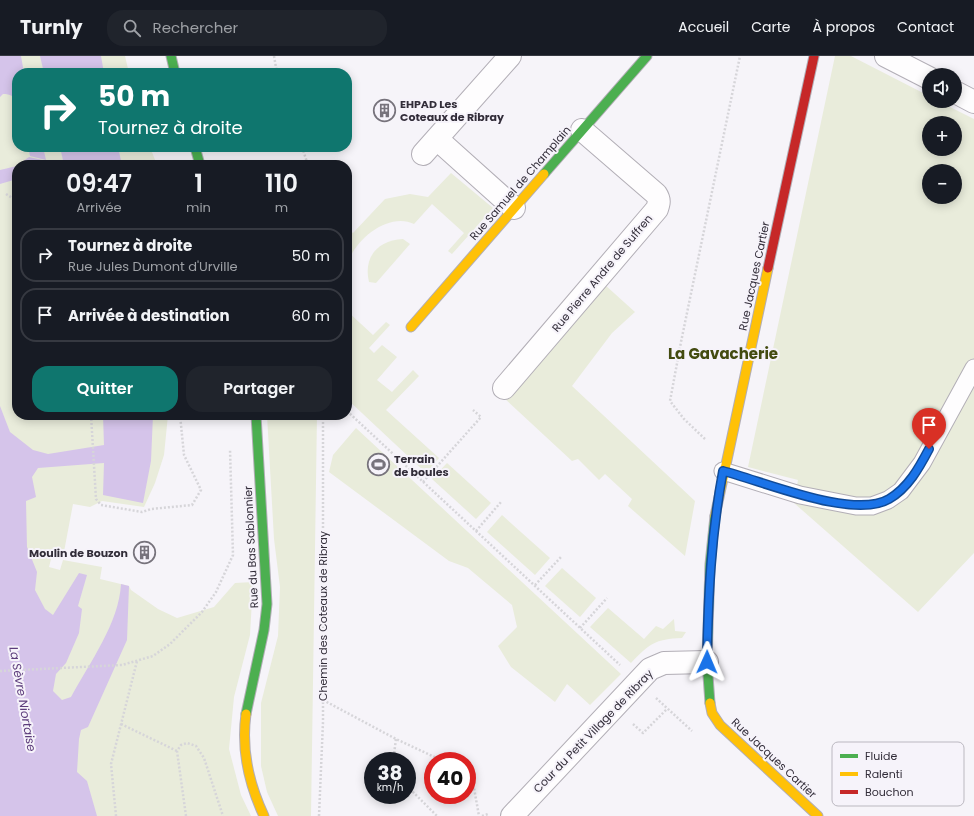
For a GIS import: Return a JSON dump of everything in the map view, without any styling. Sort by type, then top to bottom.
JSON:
[{"type":"street","points":[[171,56],[174,68]]},
{"type":"street","points":[[510,56],[430,146],[514,208]]},
{"type":"street","name":"Rue Samuel de Champlain","points":[[410,327],[647,56]]},
{"type":"street","name":"Rue Jacques Cartier","points":[[814,56],[723,471],[715,516],[710,564],[707,662],[709,699],[712,712],[720,725],[818,816]]},
{"type":"street","points":[[886,56],[922,74]]},
{"type":"street","points":[[962,96],[974,102]]},
{"type":"street","name":"Rue Pierre Andre de Suffren","points":[[504,388],[606,271],[659,204],[659,199],[656,194],[582,130]]},
{"type":"street","name":"Rue du Bas Sablonnier","points":[[256,420],[266,559],[266,615],[247,710],[244,737],[246,760],[252,784],[264,816]]},
{"type":"street","name":"Cour du Petit Village de Ribray","points":[[512,816],[650,669],[664,663],[707,662]]},
{"type":"lane","points":[[723,471],[800,495],[856,506],[872,506],[888,500],[901,491],[922,463],[974,368]]},
{"type":"path","points":[[274,56],[276,68]]},
{"type":"path","points":[[704,446],[705,439],[684,419],[670,401],[740,56]]},
{"type":"path","points":[[6,194],[12,198]]},
{"type":"path","points":[[423,482],[481,418],[473,410]]},
{"type":"path","points":[[352,416],[693,732]]},
{"type":"path","points":[[91,420],[96,499],[101,505],[142,512],[192,505],[202,490],[184,455],[180,420]]},
{"type":"path","name":"Chemin des Coteaux de Ribray","points":[[319,816],[323,700],[323,420]]},
{"type":"path","points":[[0,670],[122,665],[153,656],[170,644],[197,618],[216,592],[233,555],[233,492]]},
{"type":"path","points":[[476,531],[501,502]]},
{"type":"path","points":[[535,585],[561,557]]},
{"type":"path","points":[[580,628],[607,598]]},
{"type":"path","points":[[116,816],[111,764],[138,661]]},
{"type":"path","points":[[323,700],[424,752]]},
{"type":"path","points":[[631,722],[643,733],[667,709]]},
{"type":"path","points":[[687,727],[690,720]]},
{"type":"path","points":[[121,724],[177,751]]},
{"type":"path","points":[[394,752],[396,739]]},
{"type":"path","points":[[186,816],[177,751],[181,746],[187,743],[196,746],[204,758],[223,816]]},
{"type":"path","points":[[416,795],[437,816]]},
{"type":"path","points":[[476,799],[479,816]]},
{"type":"green space","points":[[0,56],[125,56],[128,68],[12,68],[12,152],[152,152],[155,160],[12,160],[12,420],[168,420],[164,455],[155,483],[144,507],[102,501],[90,507],[73,504],[63,557],[52,555],[49,567],[60,570],[63,560],[102,567],[100,579],[129,586],[131,590],[158,609],[177,618],[214,607],[235,583],[253,582],[250,635],[234,697],[229,749],[241,795],[251,816],[0,816]]},
{"type":"green space","points":[[835,56],[851,56],[922,92],[922,108],[952,108],[974,119],[974,553],[918,612],[794,503],[798,480],[748,467]]},
{"type":"green space","points":[[451,173],[493,208],[452,254],[448,251],[464,233],[432,204],[414,224],[404,221],[394,222],[374,230],[365,237],[352,254],[352,232],[353,233],[385,199],[410,194],[428,197]]},
{"type":"green space","points":[[403,239],[410,244],[376,283],[369,282],[368,265],[374,252],[386,243]]},
{"type":"green space","points":[[604,284],[635,312],[612,333],[572,386],[695,501],[685,556],[628,506],[632,499],[605,474],[599,480],[578,459],[572,461],[504,398]]},
{"type":"green space","points":[[352,316],[373,335],[386,322],[390,325],[369,348],[374,353],[382,345],[397,357],[377,380],[392,392],[413,370],[419,376],[386,410],[439,458],[426,473],[352,404]]},
{"type":"green space","points":[[267,420],[317,420],[311,816],[278,816],[267,792],[261,766],[261,703],[278,636],[280,587],[274,539]]},
{"type":"green space","points":[[356,428],[621,674],[590,705],[567,684],[555,702],[511,667],[498,646],[517,627],[512,605],[468,568],[449,561],[329,472],[333,455]]},
{"type":"green space","points":[[447,463],[491,503],[476,519],[432,479]]},
{"type":"green space","points":[[502,515],[550,558],[535,575],[487,532]]},
{"type":"green space","points":[[562,568],[596,598],[580,617],[545,586]]},
{"type":"green space","points":[[608,608],[644,639],[656,626],[663,629],[674,619],[675,631],[686,632],[682,638],[659,641],[653,644],[643,651],[631,663],[590,627]]},
{"type":"water","points":[[0,56],[21,56],[23,68],[12,68],[12,96],[3,94],[0,97]]},
{"type":"water","points":[[40,56],[101,56],[103,68],[43,68]]},
{"type":"water","points":[[29,152],[44,152],[46,160],[30,156]]},
{"type":"water","points":[[61,152],[119,152],[121,160],[63,160]]},
{"type":"water","points":[[29,157],[42,160],[25,160]]},
{"type":"water","points":[[12,167],[12,180],[0,184],[0,170]]},
{"type":"water","name":"La Sèvre Niortaise","points":[[0,406],[10,432],[33,450],[48,454],[104,445],[103,420],[153,420],[151,461],[143,503],[103,495],[104,463],[38,468],[32,477],[36,497],[26,501],[27,547],[37,572],[35,590],[45,609],[53,615],[79,573],[87,575],[78,606],[82,609],[79,633],[66,663],[56,674],[53,691],[62,700],[71,697],[109,628],[119,599],[121,584],[129,586],[127,640],[88,727],[81,730],[79,739],[77,772],[87,781],[97,816],[0,816]]},
{"type":"traffic: fast","points":[[171,56],[174,68]]},
{"type":"traffic: fast","points":[[544,174],[647,56]]},
{"type":"traffic: fast","points":[[196,152],[199,160]]},
{"type":"traffic: fast","points":[[246,714],[264,630],[267,604],[256,420]]},
{"type":"traffic: fast","points":[[710,703],[707,662],[710,564],[715,516]]},
{"type":"traffic: slow","points":[[411,327],[544,174]]},
{"type":"traffic: slow","points":[[715,516],[768,268]]},
{"type":"traffic: slow","points":[[710,703],[712,713],[720,725],[818,816]]},
{"type":"traffic: slow","points":[[246,714],[245,741],[250,779],[264,816]]},
{"type":"traffic: jam","points":[[768,268],[814,56]]},
{"type":"place","name":"EHPAD Les Coteaux de Ribray","points":[[385,110]]},
{"type":"place","name":"Terrain de boules","points":[[379,465]]},
{"type":"place","name":"Moulin de Bouzon","points":[[144,553]]},
{"type":"district","name":"La Gavacherie","points":[[723,353]]},
{"type":"route","points":[[707,662],[710,564],[715,516],[723,471],[800,495],[856,506],[872,506],[888,500],[901,491],[912,478],[929,449]]}]
